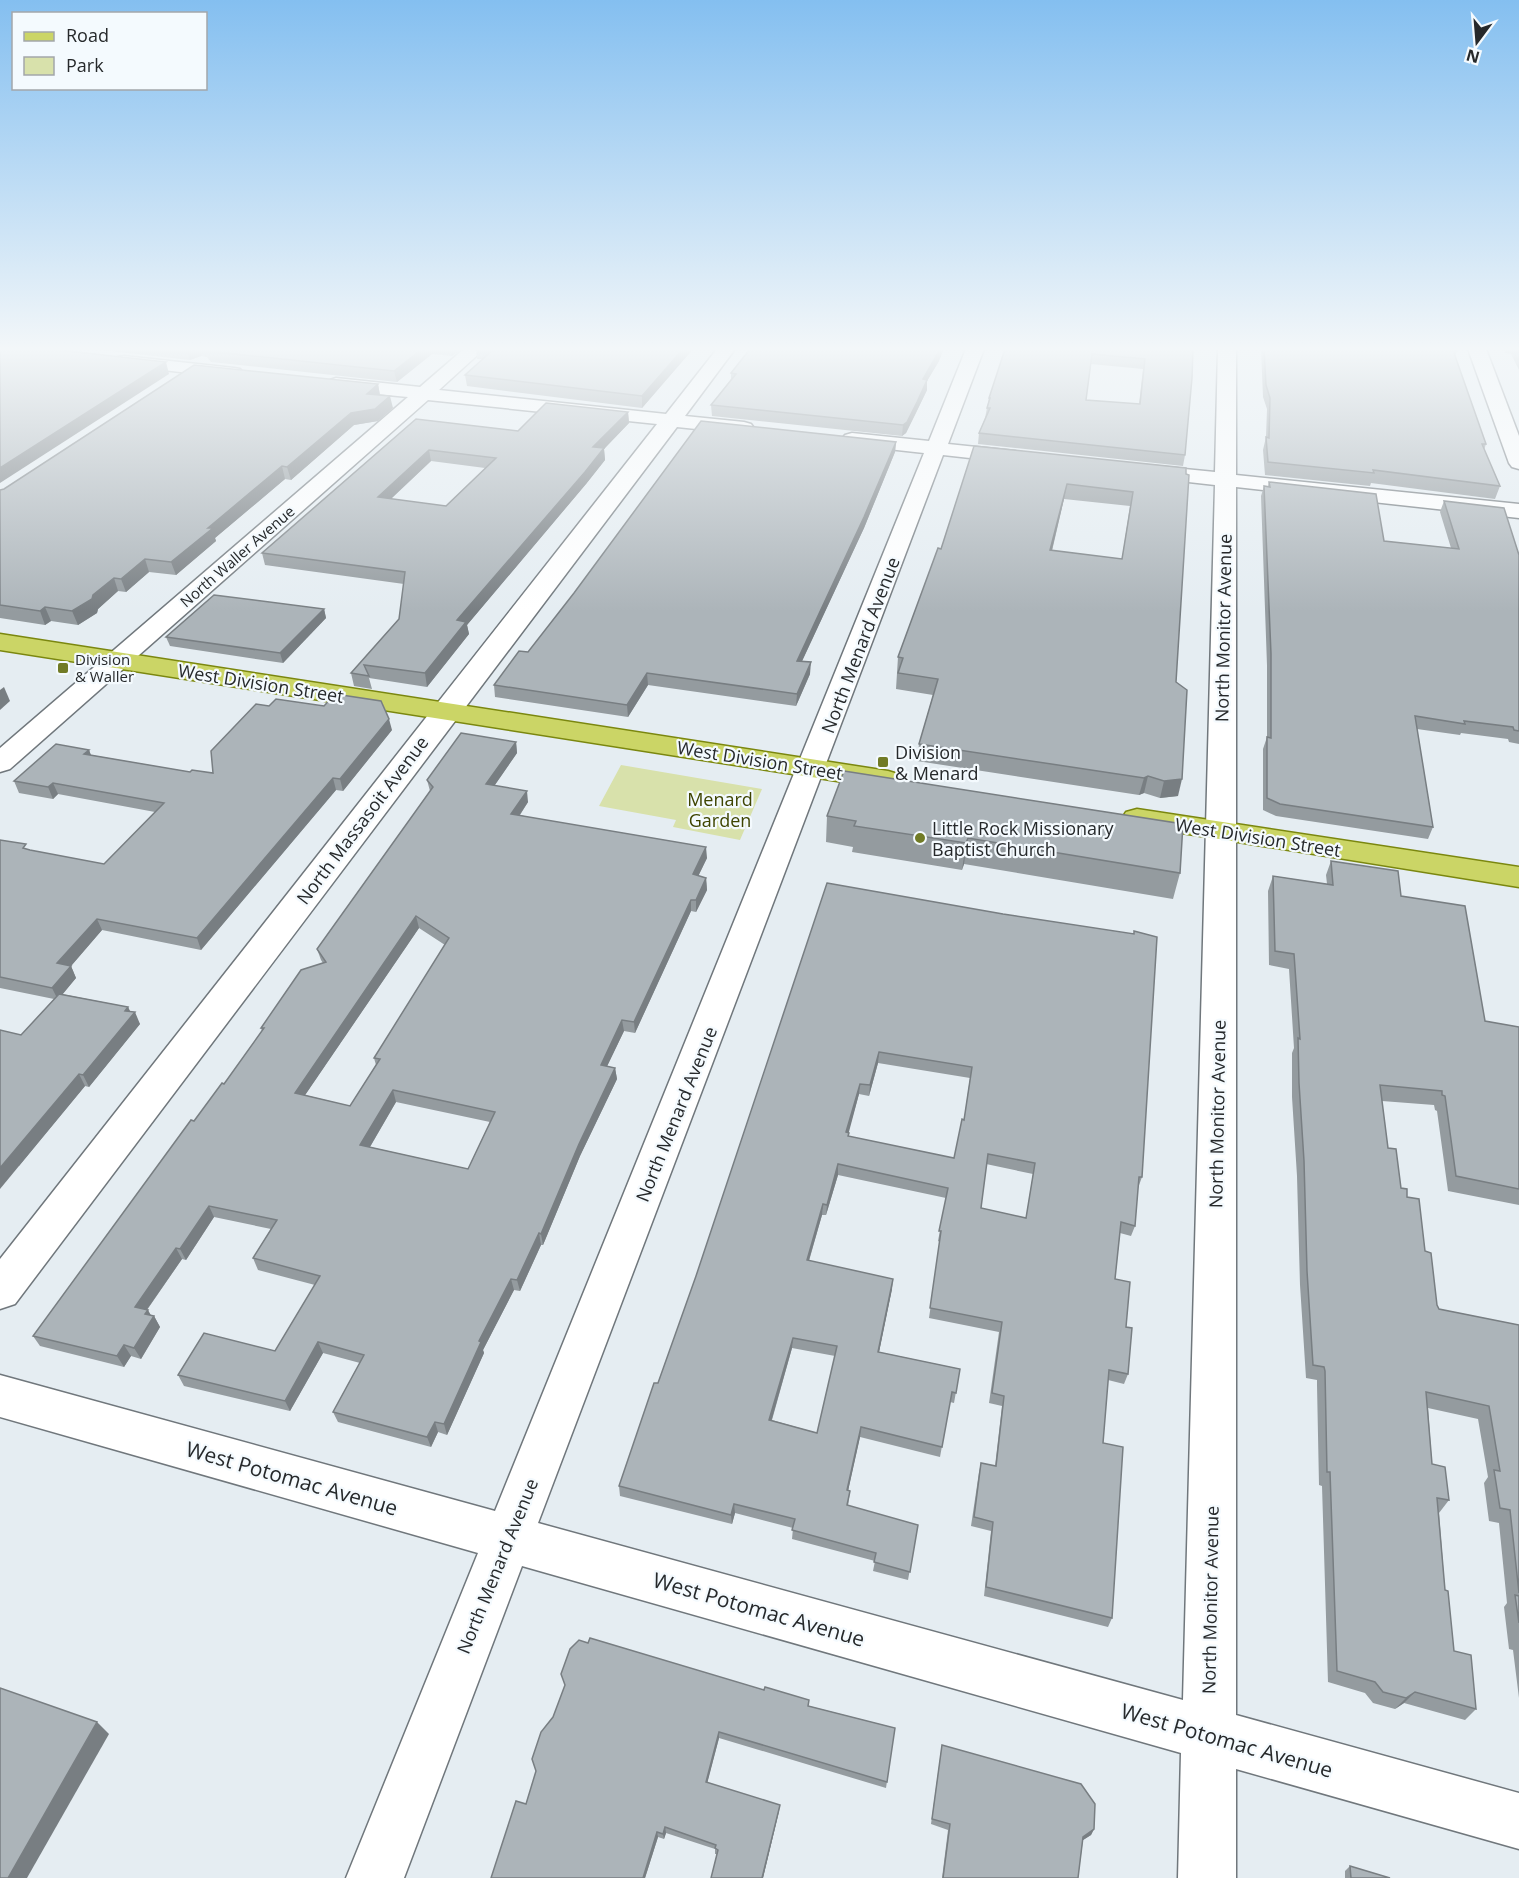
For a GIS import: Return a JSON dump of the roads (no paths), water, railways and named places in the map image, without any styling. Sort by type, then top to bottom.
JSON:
[{"type":"main road","name":"West Division Street","points":[[0,642],[918,784]]},
{"type":"main road","name":"West Division Street","points":[[1116,815],[1519,877]]},
{"type":"street","name":"North Waller Avenue","points":[[0,763],[374,437]]},
{"type":"street","name":"North Massasoit Avenue","points":[[0,1291],[658,437]]},
{"type":"street","points":[[835,437],[1033,459]]},
{"type":"street","name":"North Menard Avenue","points":[[375,1878],[940,437]]},
{"type":"street","name":"North Monitor Avenue","points":[[1207,1878],[1226,437]]},
{"type":"street","points":[[1509,437],[1519,463]]},
{"type":"street","points":[[1123,468],[1519,511]]},
{"type":"street","name":"West Potomac Avenue","points":[[0,1396],[1519,1821]]},
{"type":"place","name":"Division & Waller","points":[[63,668]]},
{"type":"place","name":"Division & Menard","points":[[883,762]]},
{"type":"place","name":"Little Rock Missionary Baptist Church","points":[[920,838]]},
{"type":"park label","name":"Menard Garden","points":[[720,809]]}]
